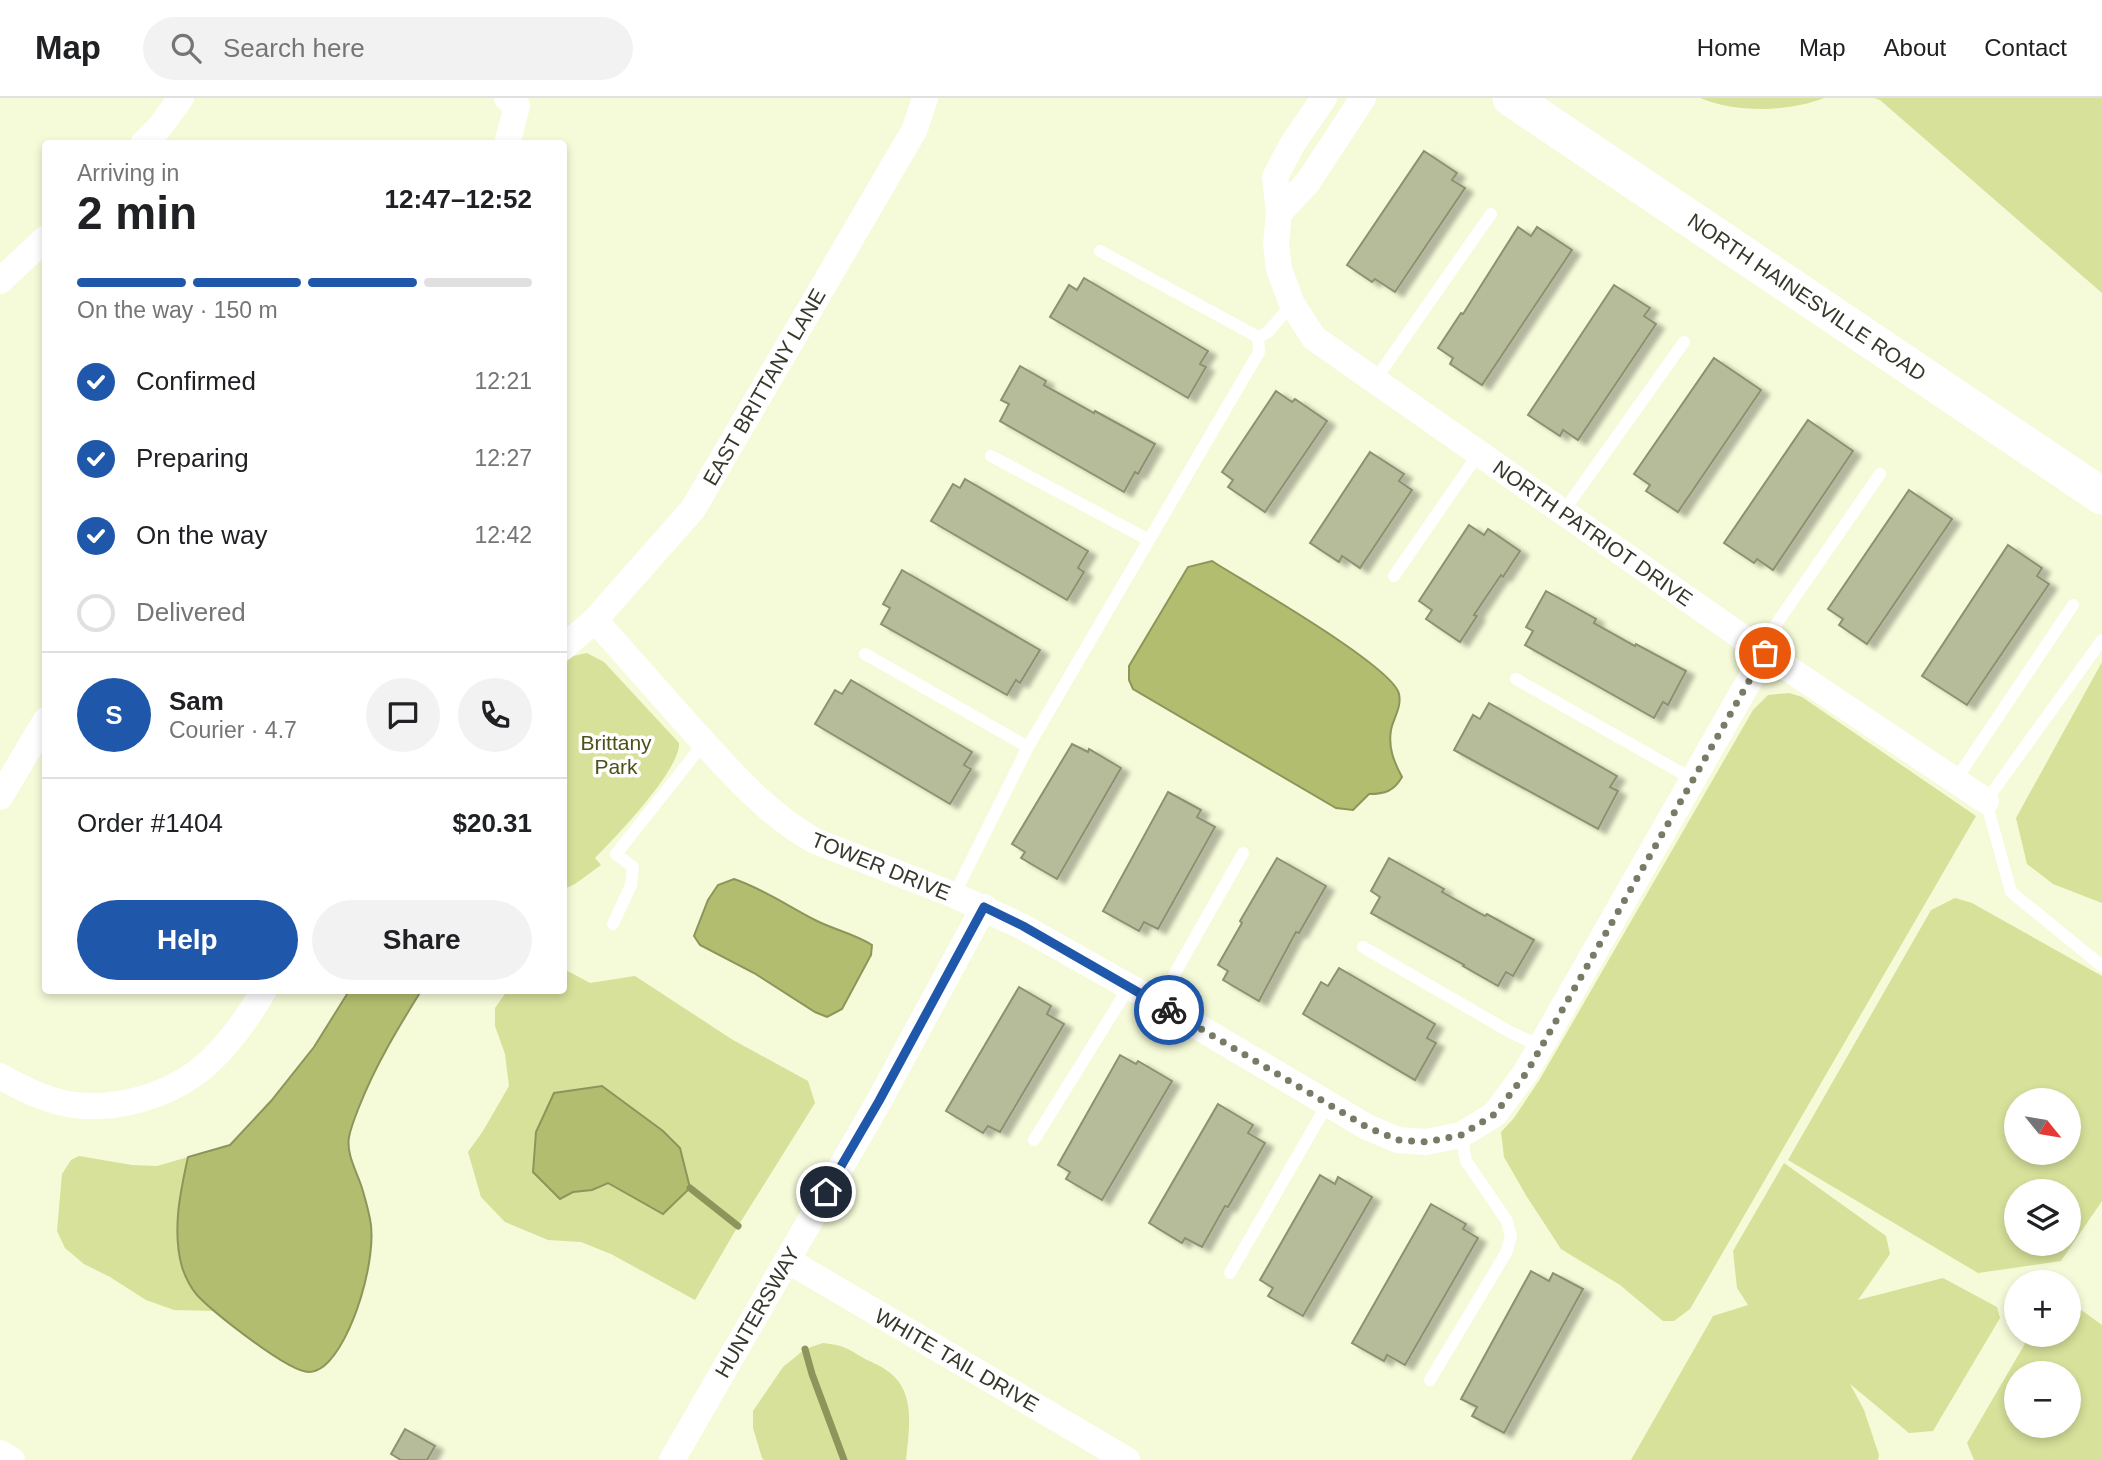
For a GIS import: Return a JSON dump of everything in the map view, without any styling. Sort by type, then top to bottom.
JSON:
[{"type":"main road","name":"NORTH HAINESVILLE ROAD","points":[[1511,98],[2102,496]]},
{"type":"street","points":[[147,140],[181,98]]},
{"type":"street","points":[[507,98],[517,106],[508,140]]},
{"type":"street","name":"EAST BRITTANY LANE","points":[[567,644],[594,620],[693,509],[915,128],[925,98]]},
{"type":"street","name":"NORTH PATRIOT DRIVE","points":[[1324,98],[1293,143],[1275,177],[1279,213],[1276,244],[1279,269],[1292,304],[1314,338],[1762,651],[1986,801]]},
{"type":"street","points":[[1279,213],[1308,182],[1363,98]]},
{"type":"street","points":[[2,275],[42,241]]},
{"type":"street","name":"TOWER DRIVE","points":[[594,620],[704,743],[758,800],[790,827],[815,841],[984,907],[1023,926],[1367,1127],[1398,1140],[1426,1142],[1461,1135],[1495,1114],[1527,1072],[1694,780],[1762,651]]},
{"type":"street","points":[[0,797],[42,727]]},
{"type":"street","name":"HUNTERSWAY","points":[[672,1460],[879,1101],[984,907]]},
{"type":"street","points":[[0,1076],[44,1098],[75,1105],[109,1105],[154,1096],[197,1073],[244,1024],[262,994]]},
{"type":"street","name":"WHITE TAIL DRIVE","points":[[787,1260],[1127,1460]]},
{"type":"street","points":[[0,1453],[12,1460]]},
{"type":"lane","points":[[1375,380],[1491,214]]},
{"type":"lane","points":[[1100,251],[1258,337]]},
{"type":"lane","points":[[1258,337],[1268,332],[1292,304]]},
{"type":"lane","points":[[954,895],[1028,747],[1259,352],[1258,337]]},
{"type":"lane","points":[[1563,512],[1684,342]]},
{"type":"lane","points":[[1394,576],[1479,453]]},
{"type":"lane","points":[[991,456],[1149,540]]},
{"type":"lane","points":[[1762,651],[1880,474]]},
{"type":"lane","points":[[1955,780],[2073,605]]},
{"type":"lane","points":[[2102,640],[1986,801],[2011,892],[2102,967]]},
{"type":"lane","points":[[865,654],[1028,747]]},
{"type":"lane","points":[[1516,679],[1694,780]]},
{"type":"lane","points":[[612,924],[631,885],[633,867],[616,854],[704,743]]},
{"type":"lane","points":[[1158,1003],[1243,853]]},
{"type":"lane","points":[[1363,947],[1510,1032],[1542,1047]]},
{"type":"lane","points":[[1034,1140],[1129,987]]},
{"type":"lane","points":[[1230,1273],[1328,1103]]},
{"type":"lane","points":[[1430,1380],[1506,1253],[1511,1237],[1507,1221],[1466,1161],[1461,1135]]},
{"type":"green space","points":[[1700,98],[1824,98],[1794,106],[1762,109],[1730,106]]},
{"type":"green space","points":[[1874,98],[2102,98],[2102,293],[1880,100]]},
{"type":"green space","name":"Brittany Park","points":[[587,653],[604,662],[679,743],[677,755],[659,786],[595,858],[601,865],[567,888],[567,661],[573,656]]},
{"type":"green space","points":[[2102,662],[2102,903],[2053,884],[2027,864],[2016,818]]},
{"type":"green space","points":[[1789,693],[1802,697],[1976,816],[1690,1309],[1674,1321],[1663,1321],[1620,1285],[1561,1249],[1504,1157],[1501,1132],[1514,1118],[1540,1079],[1753,710],[1768,695]]},
{"type":"green space","points":[[1955,898],[1972,903],[2102,976],[2102,1201],[2081,1232],[2081,1179],[2004,1179],[2004,1256],[2064,1256],[2061,1261],[1978,1273],[1788,1160],[1931,910]]},
{"type":"green space","points":[[567,971],[590,983],[635,976],[733,1040],[808,1081],[815,1103],[695,1300],[611,1254],[581,1242],[548,1240],[505,1222],[481,1197],[468,1152],[509,1086],[505,1054],[495,1026],[495,1008],[505,994],[567,994]],"holes":[[[601,1087],[663,1131],[680,1148],[632,1196],[608,1183],[592,1190],[573,1192]]]},
{"type":"green space","points":[[79,1156],[132,1165],[157,1166],[188,1157],[181,1191],[177,1243],[185,1277],[201,1300],[215,1311],[174,1310],[146,1300],[84,1264],[65,1248],[57,1231],[62,1174],[71,1160]]},
{"type":"green space","points":[[1784,1163],[1886,1236],[1890,1254],[1858,1300],[1943,1278],[1997,1307],[2000,1318],[1933,1431],[1909,1433],[1850,1384],[1864,1410],[1879,1455],[1878,1460],[1631,1460],[1713,1316],[1748,1305],[1737,1288],[1733,1251]]},
{"type":"green space","points":[[2081,1310],[2102,1325],[2102,1460],[1974,1460],[1967,1443],[2004,1380],[2004,1438],[2081,1438],[2081,1361],[2015,1361],[2023,1347],[2081,1347]]},
{"type":"green space","points":[[823,1343],[846,1348],[882,1367],[896,1378],[903,1388],[909,1411],[906,1460],[762,1458],[753,1428],[753,1411],[783,1367],[805,1349]]},
{"type":"shaded area","points":[[1212,561],[1345,645],[1391,681],[1400,699],[1390,743],[1402,777],[1392,789],[1369,794],[1353,810],[1336,808],[1133,689],[1129,680],[1129,666],[1188,567]]},
{"type":"shaded area","points":[[734,879],[872,945],[871,955],[842,1009],[827,1017],[815,1012],[754,973],[700,945],[694,936],[708,900],[718,885]]},
{"type":"shaded area","points":[[347,994],[419,994],[372,1077],[349,1137],[350,1156],[362,1188],[372,1235],[361,1297],[345,1338],[335,1354],[322,1367],[309,1372],[269,1352],[234,1327],[197,1295],[182,1267],[177,1226],[188,1157],[230,1145],[271,1101],[314,1047]]},
{"type":"shaded area","points":[[602,1086],[663,1131],[680,1148],[690,1188],[663,1214],[608,1183],[592,1190],[573,1192],[560,1199],[533,1172],[536,1132],[554,1093]]},
{"type":"building","points":[[1424,151],[1457,173],[1452,180],[1465,188],[1395,292],[1375,279],[1372,282],[1347,265]]},
{"type":"building","points":[[1518,227],[1531,236],[1537,227],[1572,250],[1482,385],[1450,364],[1453,358],[1438,348],[1461,313],[1463,314]]},
{"type":"building","points":[[1084,278],[1208,351],[1200,364],[1206,367],[1188,398],[1050,317],[1069,285],[1077,290]]},
{"type":"building","points":[[1614,285],[1650,308],[1644,316],[1656,324],[1578,440],[1563,430],[1560,436],[1528,415]]},
{"type":"building","points":[[1714,358],[1761,390],[1678,512],[1646,491],[1650,485],[1634,474]]},
{"type":"building","points":[[1020,366],[1046,381],[1044,385],[1155,444],[1124,492],[1000,421],[1009,404],[1001,400]]},
{"type":"building","points":[[1276,391],[1292,402],[1295,399],[1327,421],[1265,512],[1228,487],[1233,480],[1222,472]]},
{"type":"building","points":[[1808,420],[1853,451],[1773,570],[1757,559],[1754,563],[1724,543]]},
{"type":"building","points":[[1370,452],[1404,474],[1399,481],[1412,490],[1360,568],[1342,556],[1339,562],[1310,543]]},
{"type":"building","points":[[965,479],[1088,551],[1078,568],[1084,572],[1067,600],[931,521],[953,484],[960,488]]},
{"type":"building","points":[[1909,490],[1952,519],[1867,644],[1839,625],[1843,619],[1828,609]]},
{"type":"building","points":[[1469,525],[1484,535],[1488,529],[1520,551],[1474,615],[1477,616],[1460,642],[1426,619],[1432,610],[1419,601]]},
{"type":"building","points":[[2008,545],[2042,568],[2037,576],[2049,584],[1967,705],[1922,676]]},
{"type":"building","points":[[902,570],[1040,650],[1020,683],[1016,680],[1007,695],[881,624],[890,608],[883,604]]},
{"type":"building","points":[[1546,591],[1596,619],[1594,623],[1686,671],[1668,705],[1663,702],[1654,718],[1525,645],[1533,631],[1526,627]]},
{"type":"building","points":[[851,680],[972,752],[964,765],[971,769],[950,804],[815,724],[835,690],[842,694]]},
{"type":"building","points":[[1489,703],[1617,776],[1610,787],[1618,791],[1598,829],[1454,750],[1473,715],[1480,719]]},
{"type":"building","points":[[1072,744],[1088,752],[1089,749],[1121,768],[1057,879],[1021,858],[1025,852],[1012,844]]},
{"type":"building","points":[[1168,792],[1201,810],[1197,817],[1215,827],[1158,929],[1144,922],[1139,931],[1103,911]]},
{"type":"building","points":[[1277,858],[1326,886],[1299,933],[1296,932],[1259,1001],[1223,980],[1228,971],[1218,965]]},
{"type":"building","points":[[1389,858],[1444,889],[1442,892],[1534,940],[1513,976],[1506,972],[1498,986],[1371,913],[1380,897],[1371,891]]},
{"type":"building","points":[[1339,968],[1435,1024],[1427,1038],[1436,1043],[1415,1080],[1303,1014],[1321,982],[1328,986]]},
{"type":"building","points":[[1019,987],[1051,1006],[1047,1014],[1064,1024],[1000,1132],[988,1126],[983,1133],[946,1111]]},
{"type":"building","points":[[1120,1055],[1136,1064],[1138,1061],[1172,1081],[1102,1200],[1066,1179],[1070,1172],[1058,1165]]},
{"type":"building","points":[[1218,1104],[1253,1125],[1248,1133],[1265,1143],[1202,1247],[1185,1238],[1182,1243],[1149,1223]]},
{"type":"building","points":[[1320,1175],[1335,1184],[1338,1177],[1372,1197],[1303,1316],[1268,1296],[1273,1288],[1260,1280]]},
{"type":"building","points":[[1431,1204],[1466,1224],[1463,1229],[1478,1238],[1405,1365],[1387,1355],[1384,1361],[1352,1343]]},
{"type":"building","points":[[1531,1271],[1549,1281],[1553,1273],[1583,1289],[1504,1433],[1472,1416],[1477,1407],[1461,1399]]},
{"type":"building","points":[[405,1429],[435,1446],[427,1460],[401,1460],[391,1454]]},
{"type":"waterway","points":[[690,1188],[738,1226]]},
{"type":"waterway","points":[[805,1349],[844,1460]]},
{"type":"way so far","points":[[1169,1010],[1367,1127],[1398,1140],[1426,1142],[1461,1135],[1495,1114],[1527,1072],[1765,653]]},
{"type":"route","points":[[826,1192],[879,1101],[984,907],[1023,926],[1169,1010]]}]
